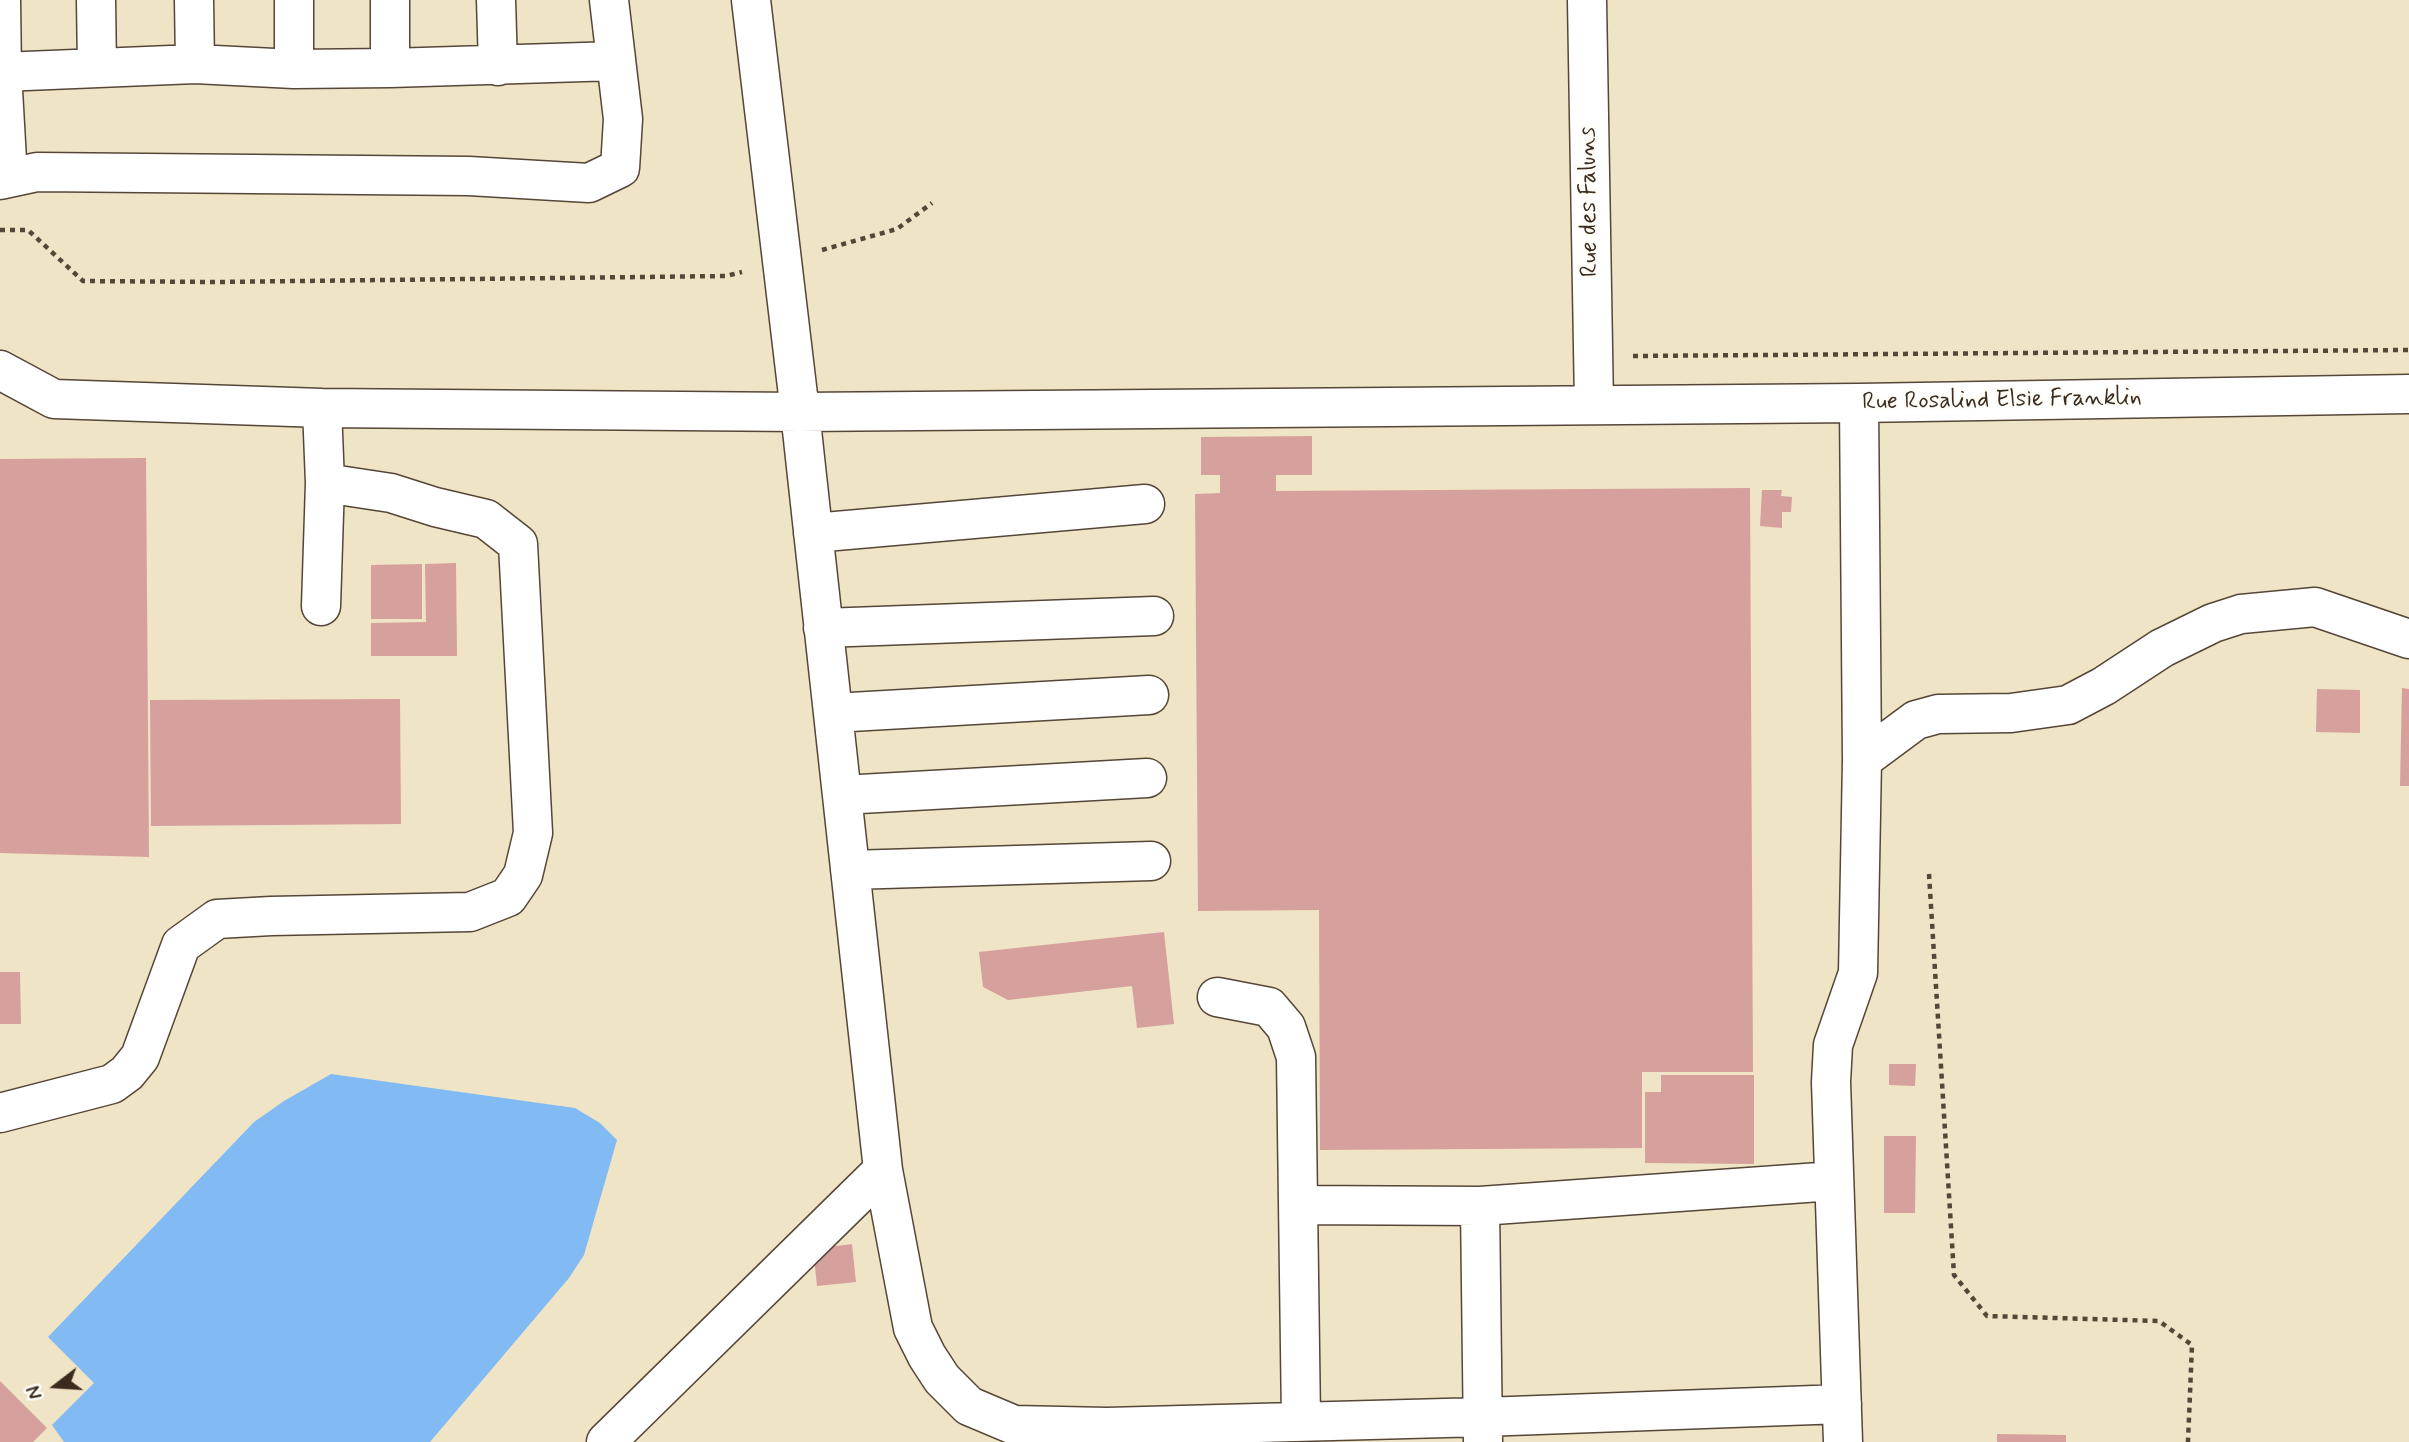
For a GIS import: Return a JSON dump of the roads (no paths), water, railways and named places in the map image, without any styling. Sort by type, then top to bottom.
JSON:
[{"type":"street","points":[[1,0],[4,179],[37,172],[469,176],[589,183],[620,168],[623,119],[609,0]]},
{"type":"street","points":[[96,0],[97,68]]},
{"type":"street","points":[[194,0],[195,64]]},
{"type":"street","points":[[294,0],[294,69]]},
{"type":"street","points":[[390,0],[390,68]]},
{"type":"street","points":[[496,0],[498,66]]},
{"type":"street","points":[[751,0],[800,412],[883,1170],[913,1328],[942,1379],[970,1406],[1013,1425],[1107,1427],[1301,1420],[1483,1429],[1842,1404]]},
{"type":"street","name":"Rue des Faluns","points":[[1587,0],[1594,405]]},
{"type":"street","points":[[2,72],[195,64],[294,69],[616,61]]},
{"type":"street","name":"Rue Rosalind Elsie Franklin","points":[[0,370],[54,399],[322,408],[800,412],[1859,403],[2409,394]]},
{"type":"street","points":[[1843,1442],[1831,1082],[1833,1045],[1858,973],[1862,760],[1859,403]]},
{"type":"street","points":[[321,606],[325,483],[322,408]]},
{"type":"street","points":[[0,1113],[112,1084],[127,1073],[140,1057],[181,945],[216,919],[470,912],[508,897],[523,875],[533,833],[517,544],[486,519],[435,508],[391,493],[325,483]]},
{"type":"street","points":[[813,533],[1145,504]]},
{"type":"street","points":[[1862,760],[1916,720],[1938,714],[2011,713],[2068,705],[2104,686],[2162,648],[2213,623],[2241,614],[2315,607],[2409,639]]},
{"type":"street","points":[[823,628],[1154,615]]},
{"type":"street","points":[[833,713],[1149,695]]},
{"type":"street","points":[[842,795],[1147,778]]},
{"type":"street","points":[[850,870],[1150,861]]},
{"type":"street","points":[[1217,998],[1269,1007],[1286,1027],[1296,1057],[1301,1420]]},
{"type":"street","points":[[606,1442],[883,1170]]},
{"type":"street","points":[[1299,1205],[1480,1206],[1834,1181]]},
{"type":"street","points":[[1480,1206],[1483,1429]]},
{"type":"water","points":[[331,1074],[575,1108],[600,1123],[617,1140],[584,1255],[569,1278],[430,1442],[64,1442],[52,1425],[94,1383],[48,1337],[254,1122]]}]
